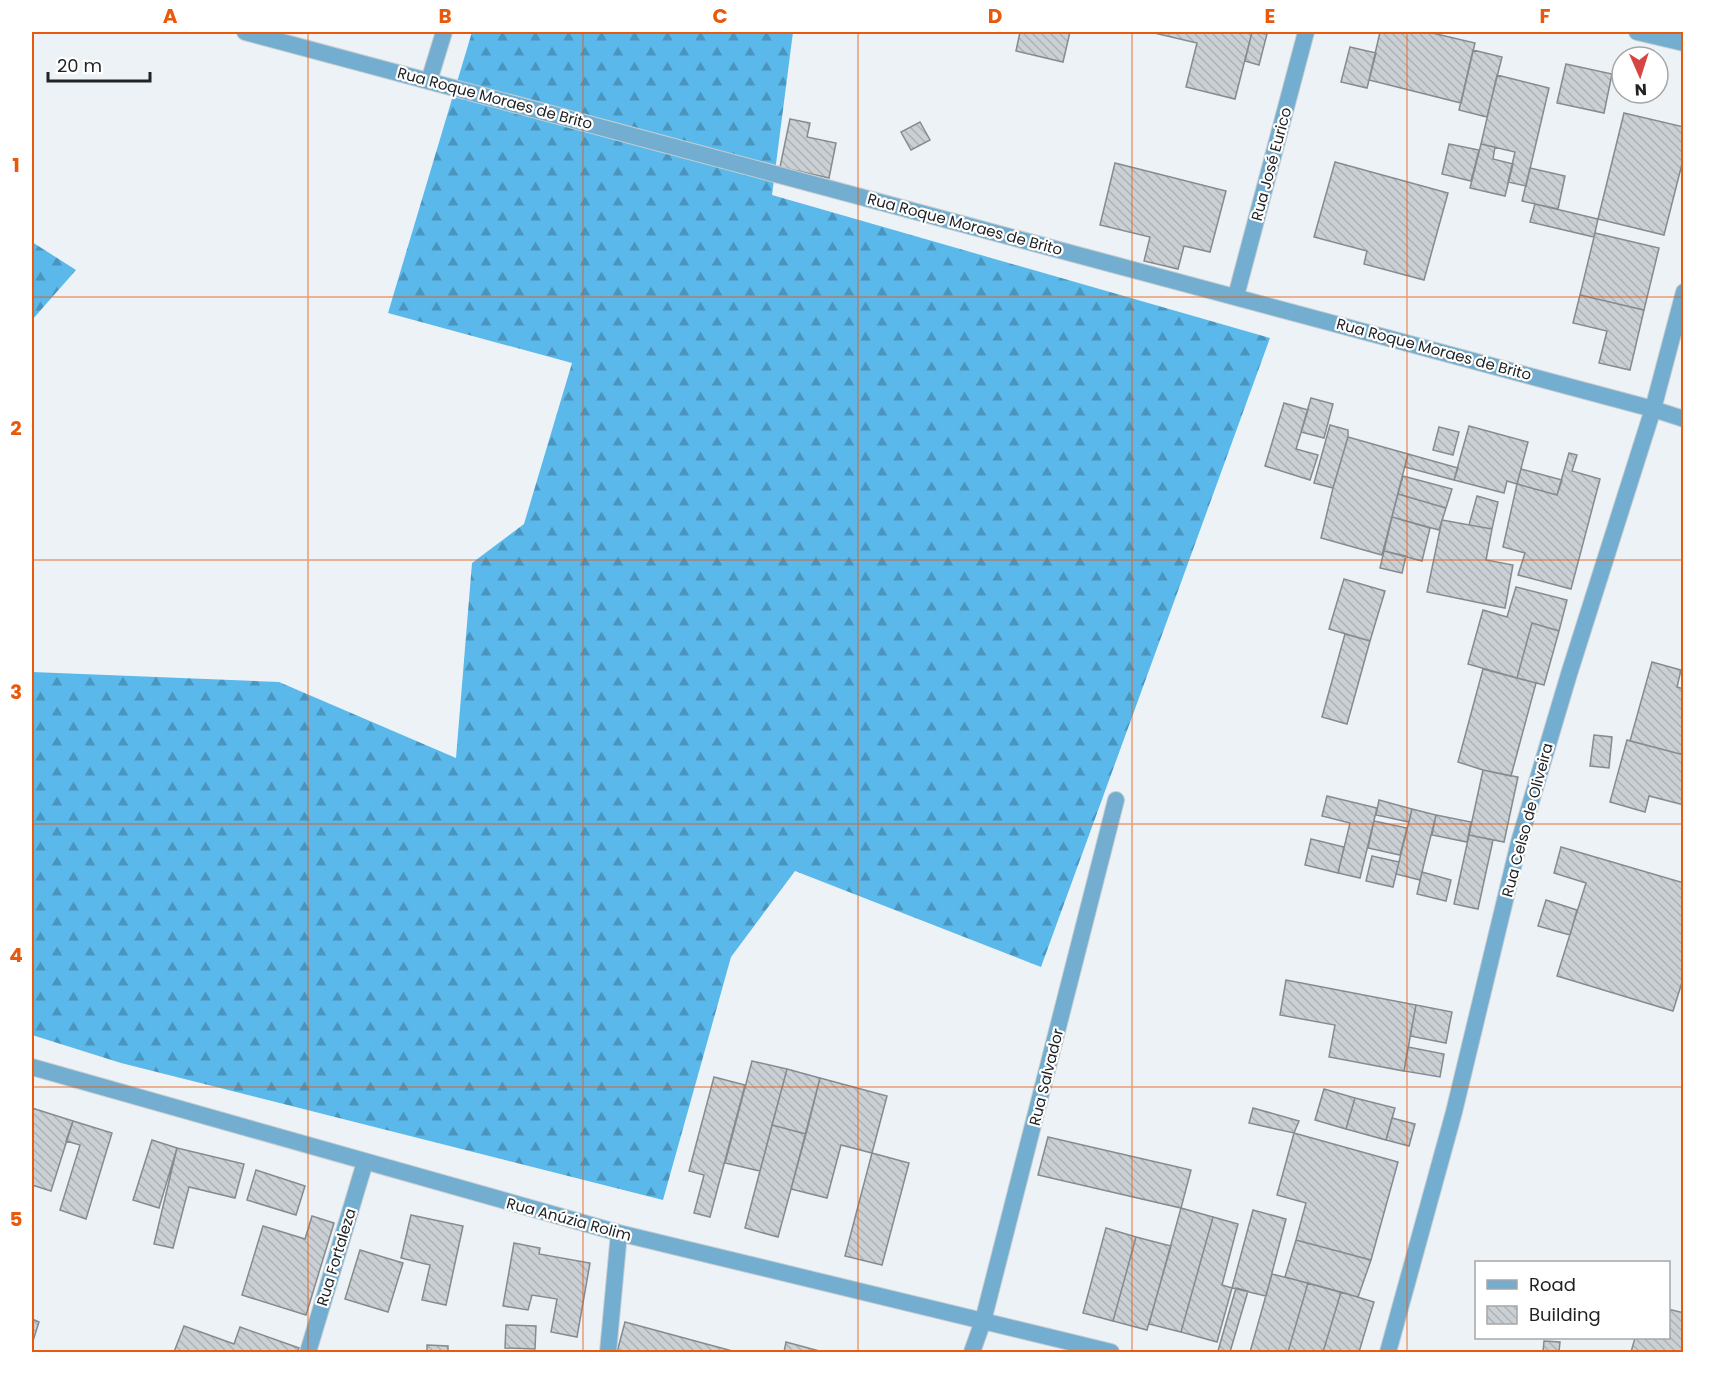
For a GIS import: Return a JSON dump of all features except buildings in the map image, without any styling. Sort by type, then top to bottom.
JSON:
[{"type":"street","name":"Rua Roque Moraes de Brito","points":[[245,32],[1236,296],[1683,419]]},
{"type":"street","points":[[429,81],[444,32]]},
{"type":"street","name":"Rua José Eurico","points":[[1236,296],[1306,32]]},
{"type":"street","points":[[1637,32],[1683,44]]},
{"type":"street","name":"Rua Celso de Oliveira","points":[[1388,1353],[1454,1112],[1519,842],[1569,674],[1653,409],[1683,292]]},
{"type":"street","name":"Rua Salvador","points":[[972,1353],[983,1322],[1116,800]]},
{"type":"street","name":"Rua Anúzia Rolim","points":[[32,1067],[619,1233],[1111,1353]]},
{"type":"street","name":"Rua Fortaleza","points":[[308,1353],[365,1162]]},
{"type":"street","points":[[608,1353],[619,1233]]},
{"type":"green space","points":[[472,32],[793,32],[772,195],[1270,338],[1041,967],[795,871],[731,957],[663,1200],[121,1063],[32,1035],[32,672],[279,682],[456,758],[472,563],[524,524],[572,363],[388,313]]},
{"type":"green space","points":[[32,242],[76,270],[32,320]]}]
